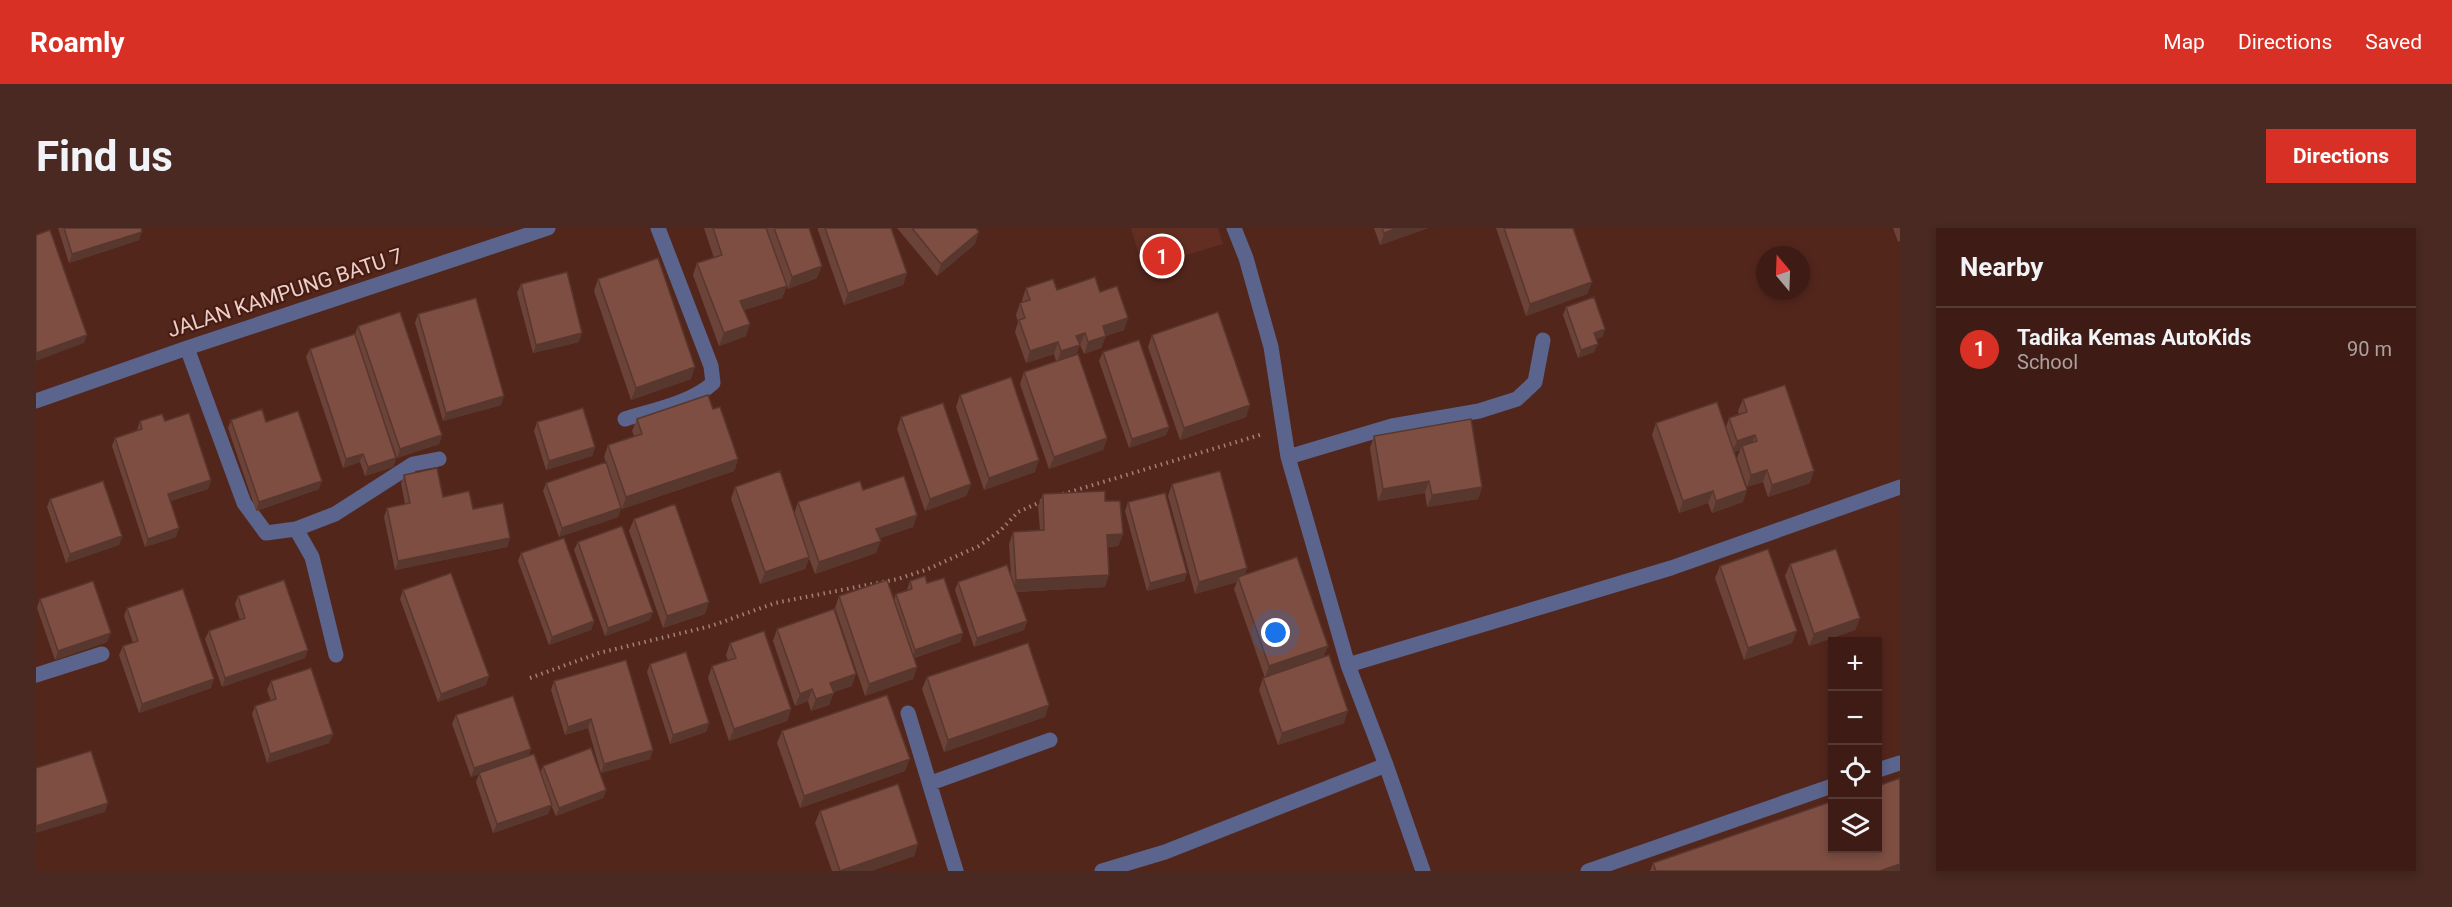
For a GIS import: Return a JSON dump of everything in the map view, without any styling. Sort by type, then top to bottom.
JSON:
[{"type":"street","name":"JALAN KAMPUNG BATU 7","points":[[36,401],[187,348],[548,228]]},
{"type":"street","points":[[625,419],[693,396],[704,391],[713,383],[711,366],[658,228]]},
{"type":"street","points":[[1234,228],[1246,258],[1271,347],[1288,457],[1348,665],[1423,871]]},
{"type":"street","points":[[1288,457],[1392,426],[1479,411],[1517,399],[1535,382],[1543,340]]},
{"type":"street","points":[[187,348],[243,503],[266,533],[296,529],[335,514],[413,464],[439,459]]},
{"type":"street","points":[[1348,665],[1671,568],[1900,487]]},
{"type":"street","points":[[296,529],[312,557],[336,655]]},
{"type":"street","points":[[36,675],[102,654]]},
{"type":"street","points":[[908,713],[956,871]]},
{"type":"street","points":[[931,783],[1050,740]]},
{"type":"street","points":[[1882,769],[1900,763]]},
{"type":"street","points":[[1102,871],[1165,852],[1386,765]]},
{"type":"street","points":[[1588,871],[1828,788]]},
{"type":"path","points":[[530,678],[599,653],[711,626],[775,603],[898,579],[979,546],[1001,531],[1018,512],[1032,504],[1284,428]]},
{"type":"shaded area","points":[[1131,228],[1218,228],[1223,244],[1143,268]]},
{"type":"building","points":[[64,228],[141,228],[142,232],[72,254]]},
{"type":"building","points":[[713,228],[766,228],[787,286],[740,301],[750,324],[724,333],[697,263],[722,255]]},
{"type":"building","points":[[774,228],[809,228],[822,266],[792,277]]},
{"type":"building","points":[[825,228],[891,228],[907,273],[848,293]]},
{"type":"building","points":[[912,228],[976,228],[979,232],[941,264]]},
{"type":"building","points":[[1382,228],[1397,228],[1384,233]]},
{"type":"building","points":[[1504,228],[1573,228],[1592,282],[1530,304]]},
{"type":"building","points":[[50,230],[87,335],[36,353],[36,235]]},
{"type":"building","points":[[658,258],[695,367],[636,388],[598,279]]},
{"type":"building","points":[[567,272],[582,333],[536,345],[521,284]]},
{"type":"building","points":[[1095,277],[1100,292],[1117,286],[1128,318],[1103,326],[1106,336],[1088,342],[1085,333],[1076,336],[1080,345],[1061,351],[1058,342],[1030,351],[1019,320],[1025,318],[1020,303],[1030,300],[1026,288],[1053,279],[1057,290]]},
{"type":"building","points":[[1594,297],[1605,329],[1594,333],[1598,344],[1581,350],[1566,307]]},
{"type":"building","points":[[476,298],[504,396],[446,413],[418,314]]},
{"type":"building","points":[[400,312],[442,435],[400,449],[358,326]]},
{"type":"building","points":[[1218,312],[1250,405],[1184,428],[1152,335]]},
{"type":"building","points":[[355,334],[396,458],[368,467],[363,454],[346,459],[310,349]]},
{"type":"building","points":[[1139,340],[1169,427],[1132,439],[1103,352]]},
{"type":"building","points":[[1078,354],[1107,438],[1054,457],[1024,372]]},
{"type":"building","points":[[1011,377],[1039,460],[989,478],[960,395]]},
{"type":"building","points":[[1785,385],[1814,471],[1772,485],[1767,470],[1751,475],[1742,446],[1757,441],[1755,435],[1737,441],[1729,418],[1747,412],[1743,399]]},
{"type":"building","points":[[708,395],[713,409],[720,407],[738,459],[626,497],[608,445],[642,434],[637,419]]},
{"type":"building","points":[[1717,402],[1747,490],[1716,501],[1713,491],[1683,501],[1656,423]]},
{"type":"building","points":[[943,403],[971,484],[930,499],[901,417]]},
{"type":"building","points":[[583,408],[595,447],[549,461],[537,422]]},
{"type":"building","points":[[262,409],[266,422],[298,411],[322,481],[259,502],[231,420]]},
{"type":"building","points":[[189,413],[211,480],[168,494],[179,528],[148,539],[115,438],[142,429],[140,421],[162,414],[165,421]]},
{"type":"building","points":[[1471,419],[1482,487],[1432,495],[1429,481],[1383,489],[1374,436]]},
{"type":"building","points":[[606,462],[621,508],[562,528],[546,483]]},
{"type":"building","points":[[437,468],[443,497],[469,491],[473,509],[503,503],[510,538],[398,561],[387,508],[410,503],[404,475]]},
{"type":"building","points":[[780,471],[809,557],[765,572],[735,487]]},
{"type":"building","points":[[1220,471],[1247,568],[1199,582],[1172,484]]},
{"type":"building","points":[[904,476],[917,515],[876,529],[881,541],[819,562],[798,502],[860,481],[863,490]]},
{"type":"building","points":[[103,481],[122,536],[70,554],[50,499]]},
{"type":"building","points":[[1105,491],[1105,501],[1120,501],[1123,534],[1107,535],[1109,575],[1016,580],[1013,532],[1044,530],[1043,494]]},
{"type":"building","points":[[1165,493],[1187,573],[1150,583],[1128,502]]},
{"type":"building","points":[[675,504],[709,602],[667,616],[634,519]]},
{"type":"building","points":[[622,526],[653,612],[608,628],[578,542]]},
{"type":"building","points":[[564,538],[594,621],[552,637],[521,553]]},
{"type":"building","points":[[1768,549],[1797,631],[1748,648],[1720,566]]},
{"type":"building","points":[[1836,549],[1860,618],[1814,634],[1790,564]]},
{"type":"building","points":[[1297,557],[1328,646],[1269,666],[1238,577]]},
{"type":"building","points":[[1007,565],[1027,621],[977,638],[958,582]]},
{"type":"building","points":[[451,573],[489,676],[441,694],[403,590]]},
{"type":"building","points":[[925,576],[927,583],[944,578],[963,633],[915,650],[896,594],[912,589],[910,581]]},
{"type":"building","points":[[284,580],[308,650],[225,678],[209,631],[245,618],[238,596]]},
{"type":"building","points":[[887,580],[917,667],[869,684],[839,596]]},
{"type":"building","points":[[93,581],[111,633],[58,651],[40,599]]},
{"type":"building","points":[[183,589],[214,679],[142,704],[123,646],[138,641],[127,608]]},
{"type":"building","points":[[834,609],[856,674],[830,683],[834,693],[816,699],[812,689],[800,694],[777,629]]},
{"type":"building","points":[[764,631],[791,709],[734,729],[712,666],[736,658],[730,643]]},
{"type":"building","points":[[1028,643],[1049,705],[948,740],[927,677]]},
{"type":"building","points":[[686,652],[709,723],[673,735],[650,664]]},
{"type":"building","points":[[1329,655],[1348,711],[1282,733],[1263,678]]},
{"type":"building","points":[[626,660],[653,750],[604,764],[591,719],[568,727],[554,681]]},
{"type":"building","points":[[311,668],[333,734],[270,754],[255,706],[276,699],[271,681]]},
{"type":"building","points":[[887,695],[910,759],[804,796],[782,731]]},
{"type":"building","points":[[513,696],[531,749],[474,768],[456,715]]},
{"type":"building","points":[[591,748],[606,790],[559,808],[543,766]]},
{"type":"building","points":[[91,751],[108,803],[36,826],[36,768]]},
{"type":"building","points":[[534,754],[552,805],[497,824],[479,773]]},
{"type":"building","points":[[1900,778],[1900,864],[1880,871],[1656,871],[1653,863],[1828,803],[1828,853],[1882,853],[1882,785]]},
{"type":"building","points":[[898,784],[918,844],[840,871],[820,811]]},
{"type":"place","name":"Tadika Kemas AutoKids","points":[[1162,256]]}]
